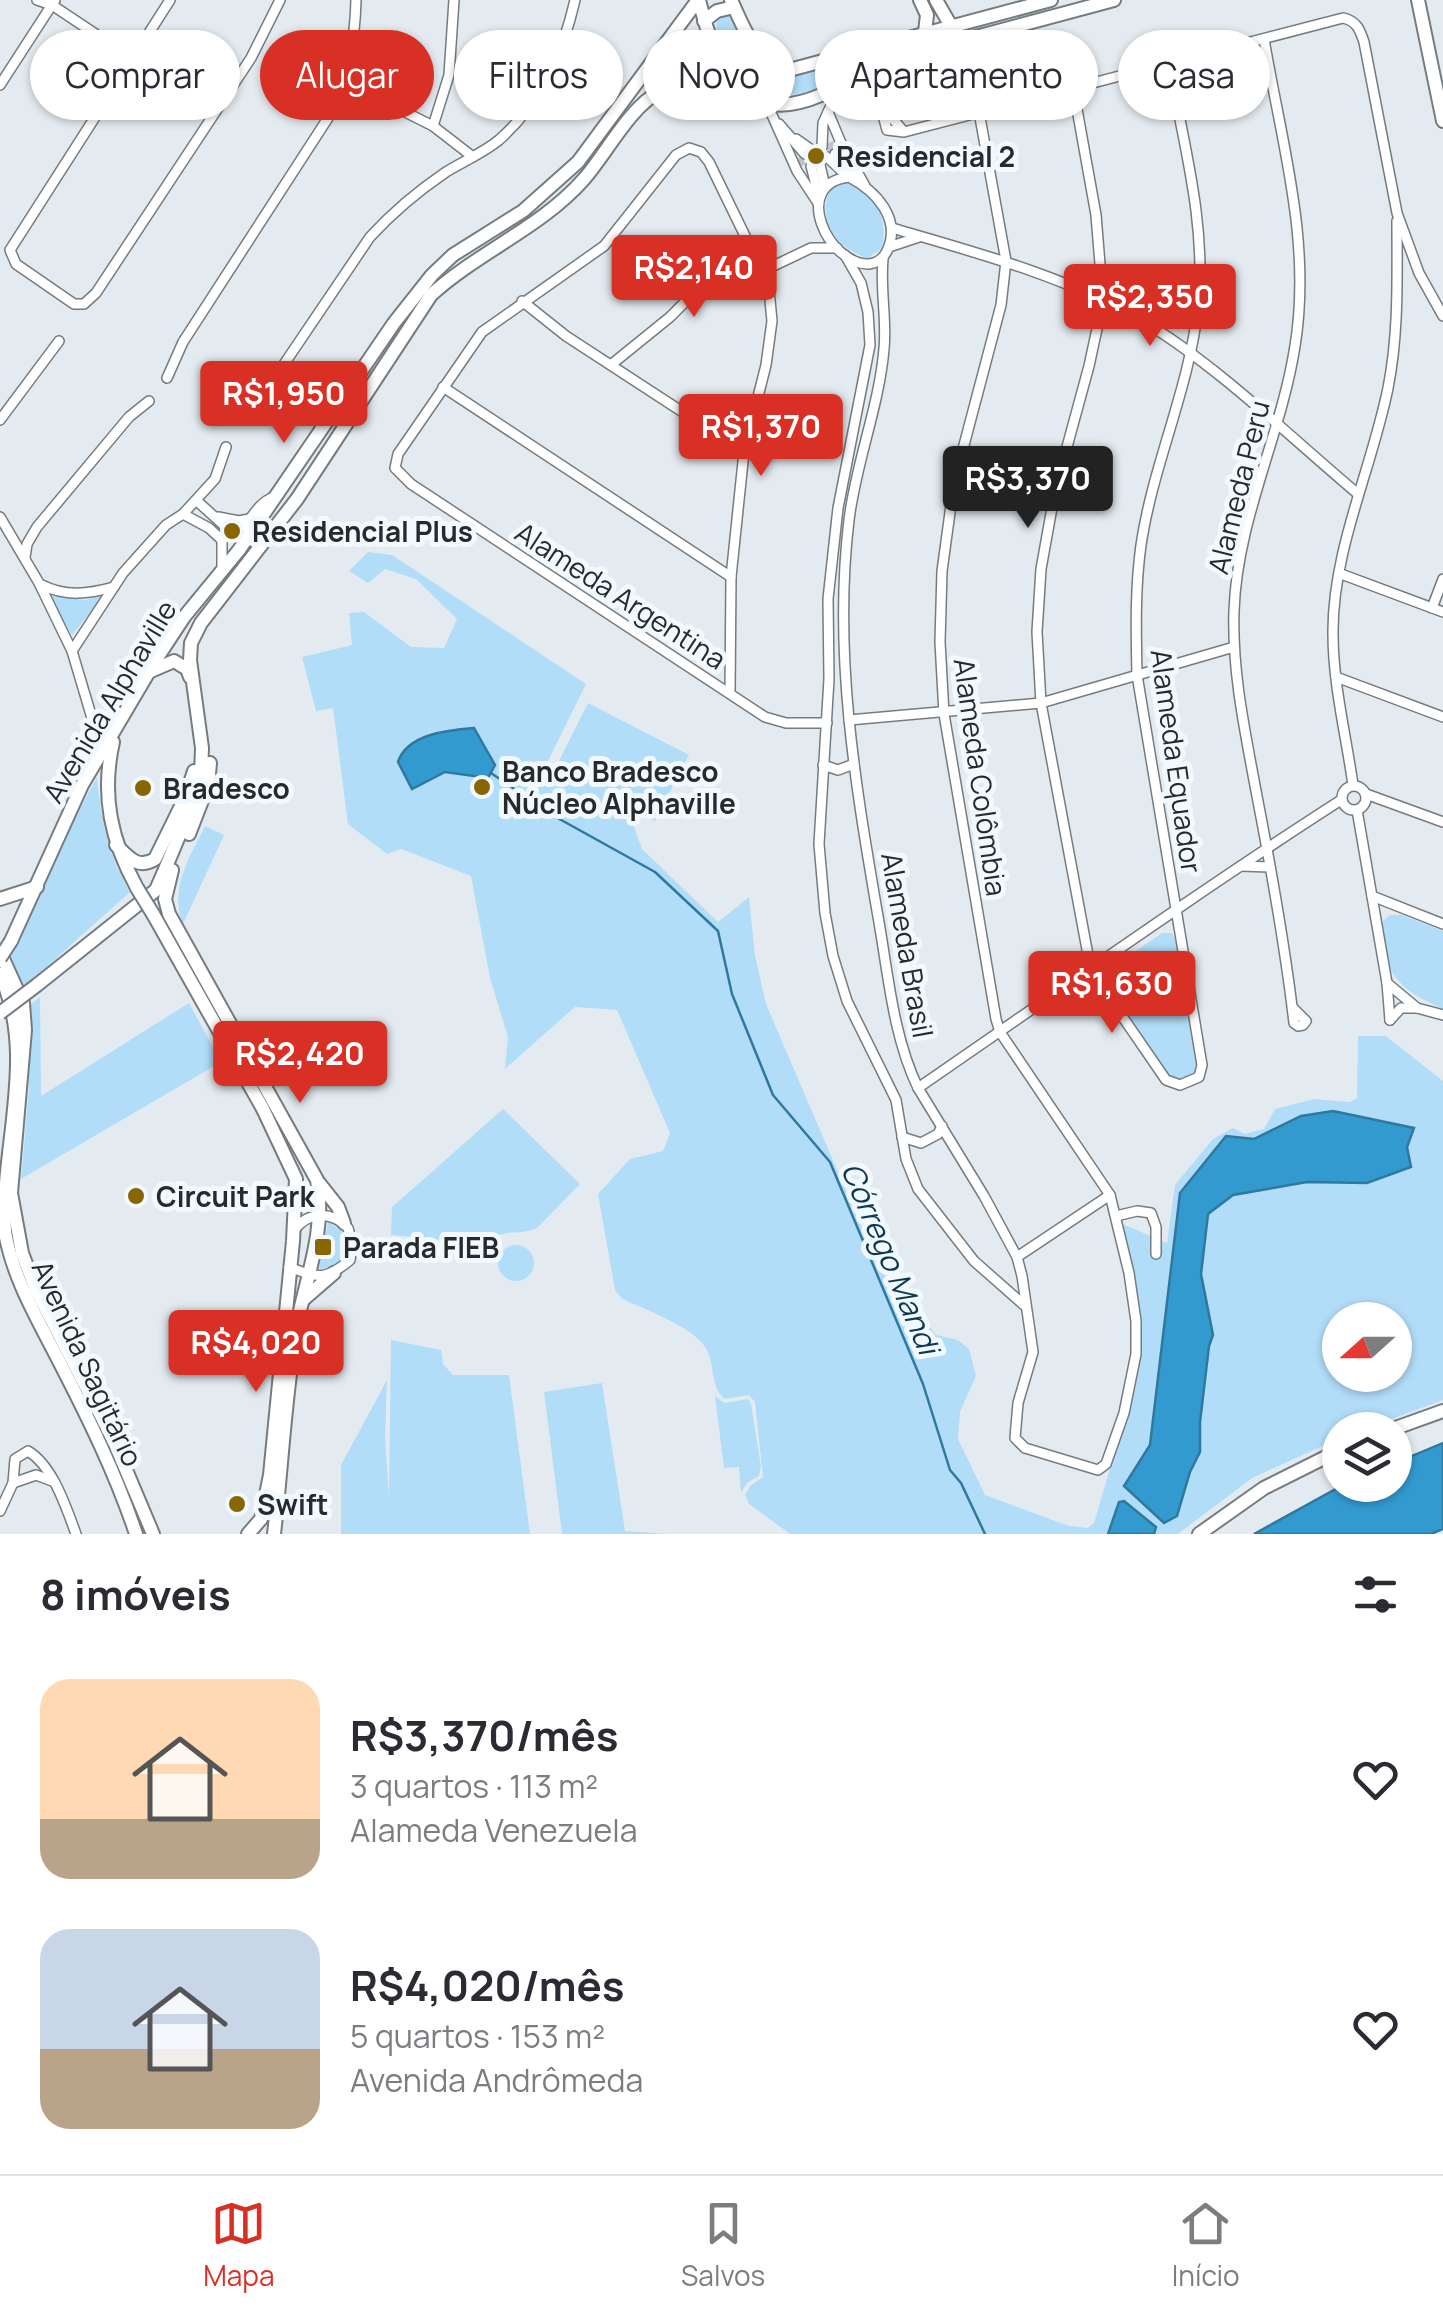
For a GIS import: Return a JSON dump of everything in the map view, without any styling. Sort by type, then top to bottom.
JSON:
[{"type":"main road","points":[[674,30],[685,0]]},
{"type":"main road","points":[[675,30],[698,0]]},
{"type":"main road","points":[[698,0],[707,30]]},
{"type":"main road","points":[[920,0],[927,14],[925,30]]},
{"type":"main road","points":[[936,0],[950,26]]},
{"type":"main road","points":[[933,30],[1050,0]]},
{"type":"main road","points":[[1002,30],[1114,0]]},
{"type":"main road","points":[[1418,0],[1443,120]]},
{"type":"main road","points":[[704,21],[732,3],[759,53],[769,63],[793,68],[815,63]]},
{"type":"main road","name":"Avenida Alphaville","points":[[4,950],[38,887],[82,786],[148,672],[394,323],[432,275],[469,243],[523,211],[578,162],[643,73]]},
{"type":"main road","name":"Avenida Alphaville","points":[[0,1014],[156,890],[201,775],[202,748],[191,680],[192,643],[201,623],[288,510],[408,326],[442,284],[582,182],[643,106]]},
{"type":"main road","points":[[274,497],[283,500],[288,510]]},
{"type":"main road","points":[[148,672],[174,661],[187,669],[191,680]]},
{"type":"main road","points":[[196,713],[208,747],[208,785],[165,899],[239,1055]]},
{"type":"main road","points":[[116,730],[106,792],[116,845],[186,974],[316,1180],[338,1207],[344,1223]]},
{"type":"main road","points":[[116,845],[134,862],[142,864],[155,859],[186,796],[202,748]]},
{"type":"main road","points":[[0,899],[38,887]]},
{"type":"main road","name":"Avenida Sagitário","points":[[4,950],[23,1003],[24,1058],[11,1193],[14,1220],[31,1292],[136,1534]]},
{"type":"main road","name":"Avenida Sagitário","points":[[0,974],[15,1028],[0,1203],[18,1279],[31,1292],[113,1439],[153,1534]]},
{"type":"main road","points":[[186,974],[201,974]]},
{"type":"main road","points":[[248,1534],[267,1501],[294,1230],[294,1172],[249,1072]]},
{"type":"main road","points":[[0,1111],[12,1090]]},
{"type":"main road","points":[[274,1534],[296,1337],[311,1275],[318,1215],[316,1180]]},
{"type":"main road","points":[[0,1203],[0,1212]]},
{"type":"main road","points":[[0,1242],[18,1279]]},
{"type":"main road","points":[[303,1301],[334,1273]]},
{"type":"main road","points":[[1412,1422],[1443,1411]]},
{"type":"main road","points":[[1199,1534],[1264,1488],[1322,1459]]},
{"type":"street","points":[[37,0],[53,3],[91,30]]},
{"type":"street","points":[[152,30],[170,0]]},
{"type":"street","points":[[240,73],[280,0]]},
{"type":"street","points":[[356,0],[356,30]]},
{"type":"street","points":[[433,126],[450,76],[454,0]]},
{"type":"street","points":[[247,419],[370,237],[394,211],[498,140],[524,114],[545,84],[566,42],[575,0]]},
{"type":"street","points":[[0,85],[53,3]]},
{"type":"street","points":[[1270,37],[1344,18],[1356,24],[1364,42],[1397,213],[1419,273],[1443,316]]},
{"type":"street","name":"Alameda Peru","points":[[1270,69],[1296,201],[1300,309],[1295,347],[1237,569],[1234,647],[1236,680],[1292,1007]]},
{"type":"street","points":[[94,120],[12,244],[10,256],[74,304],[84,304],[96,293],[209,120]]},
{"type":"street","points":[[167,378],[182,342],[324,120]]},
{"type":"street","points":[[421,120],[473,157]]},
{"type":"street","points":[[774,120],[797,171],[819,200]]},
{"type":"street","points":[[776,120],[813,148]]},
{"type":"street","points":[[813,148],[824,120]]},
{"type":"street","points":[[828,120],[857,182]]},
{"type":"street","points":[[904,132],[949,120]]},
{"type":"street","name":"Alameda Colômbia","points":[[980,120],[1006,261],[1001,304],[954,483],[941,606],[944,714],[1000,1032],[1110,1195],[1116,1216],[1136,1321],[1136,1354],[1124,1413],[1106,1464],[1098,1470]]},
{"type":"street","points":[[1079,120],[1096,215],[1103,301],[1090,366],[1054,490],[1041,569],[1038,632],[1041,703],[1090,971]]},
{"type":"street","name":"Alameda Equador","points":[[1090,971],[1166,1080],[1180,1085],[1201,1072],[1137,675],[1141,542],[1186,376],[1201,271],[1198,221],[1179,120]]},
{"type":"street","points":[[786,131],[813,148]]},
{"type":"street","name":"Alameda Argentina","points":[[767,269],[747,240],[709,162],[696,149],[689,148],[676,155],[604,246],[482,332],[395,464],[398,474],[766,717],[786,723],[827,723]]},
{"type":"street","points":[[819,161],[824,186],[819,200]]},
{"type":"street","points":[[819,161],[822,223],[841,252]]},
{"type":"street","points":[[730,693],[732,578],[744,452],[772,321],[767,269],[810,248],[841,252],[866,264],[883,258],[889,247],[892,228],[881,202],[857,182],[819,161]]},
{"type":"street","points":[[824,186],[837,178],[857,182]]},
{"type":"street","points":[[1353,785],[1332,633],[1358,494],[1389,386],[1398,276],[1397,213]]},
{"type":"street","points":[[810,248],[822,223]]},
{"type":"street","points":[[892,228],[1006,261],[1141,320],[1207,367],[1358,494]]},
{"type":"street","points":[[889,247],[921,236]]},
{"type":"street","points":[[612,364],[670,317],[747,240]]},
{"type":"street","name":"Alameda Brasil","points":[[841,252],[860,283],[868,312],[870,345],[834,537],[828,599],[829,679],[819,844],[832,956],[847,1001],[896,1100],[912,1174],[940,1222],[974,1261],[1024,1306]]},
{"type":"street","name":"Alameda Brasil","points":[[883,258],[880,298],[884,349],[850,516],[843,597],[844,678],[854,764],[898,1032],[918,1088],[1016,1258],[1033,1352],[1018,1403],[1016,1438],[1025,1448],[1098,1470]]},
{"type":"street","points":[[1398,276],[1419,273]]},
{"type":"street","points":[[522,301],[566,336],[744,452]]},
{"type":"street","points":[[0,420],[59,341]]},
{"type":"street","points":[[1186,376],[1207,367]]},
{"type":"street","points":[[443,386],[732,578]]},
{"type":"street","points":[[24,558],[37,527],[129,417],[149,401]]},
{"type":"street","points":[[72,652],[114,587],[166,525],[183,514],[214,479],[226,447]]},
{"type":"street","points":[[197,500],[232,531],[241,530],[258,504],[274,497]]},
{"type":"street","points":[[183,514],[222,540],[222,572]]},
{"type":"street","points":[[216,516],[236,521],[249,519]]},
{"type":"street","points":[[205,526],[216,516]]},
{"type":"street","points":[[0,517],[72,652],[94,725]]},
{"type":"street","points":[[10,536],[37,527]]},
{"type":"street","points":[[1340,574],[1438,610],[1443,579]]},
{"type":"street","points":[[39,584],[67,594],[114,587]]},
{"type":"street","points":[[849,720],[1041,703],[1234,647]]},
{"type":"street","points":[[1336,677],[1443,717]]},
{"type":"street","points":[[829,679],[844,678]]},
{"type":"street","points":[[823,765],[838,770],[854,764]]},
{"type":"street","points":[[1353,785],[1366,794],[1443,822]]},
{"type":"street","points":[[1353,785],[1343,792],[1342,800],[1348,809],[1357,810],[1365,803],[1366,794]]},
{"type":"street","points":[[918,1088],[1267,846],[1342,800]]},
{"type":"street","points":[[1357,810],[1390,1020],[1401,1008],[1443,1015]]},
{"type":"street","points":[[1238,866],[1270,867]]},
{"type":"street","points":[[1372,896],[1443,924]]},
{"type":"street","points":[[1387,983],[1418,1008]]},
{"type":"street","points":[[902,1137],[921,1143],[938,1134],[942,1126]]},
{"type":"street","points":[[1016,1258],[1110,1195]]},
{"type":"street","points":[[1116,1216],[1137,1211],[1150,1214],[1156,1227],[1156,1254]]},
{"type":"street","points":[[290,1268],[311,1275],[334,1273],[350,1260],[352,1243],[344,1223],[332,1216],[304,1220],[294,1230]]},
{"type":"street","points":[[0,1512],[13,1483],[15,1458],[23,1451],[37,1457],[53,1482],[76,1534]]},
{"type":"street","points":[[13,1483],[36,1474],[53,1482]]},
{"type":"shaded area","points":[[721,13],[732,14],[739,30],[716,30]]},
{"type":"shaded area","points":[[815,72],[815,89],[795,94],[795,74]]},
{"type":"shaded area","points":[[849,181],[867,193],[882,217],[882,248],[868,258],[845,247],[826,217],[828,194],[835,182]]},
{"type":"shaded area","points":[[368,552],[392,555],[586,684],[546,765],[555,769],[588,703],[689,755],[655,821],[627,807],[642,849],[718,922],[749,897],[755,956],[766,1004],[874,1256],[936,1335],[958,1340],[969,1349],[976,1376],[960,1412],[958,1439],[985,1495],[1069,1526],[1088,1528],[1094,1523],[1139,1357],[1120,1223],[1167,1243],[1175,1185],[1213,1139],[1233,1128],[1245,1134],[1264,1129],[1275,1109],[1314,1099],[1350,1102],[1357,1098],[1358,1036],[1386,1036],[1443,1081],[1443,1400],[1411,1412],[1322,1412],[1322,1446],[1252,1478],[1178,1534],[790,1534],[749,1504],[745,1495],[763,1477],[755,1402],[749,1395],[725,1399],[699,1339],[679,1325],[621,1298],[615,1290],[598,1194],[630,1159],[663,1151],[670,1133],[617,1010],[575,1007],[505,1069],[508,1037],[490,978],[471,876],[401,849],[387,854],[348,824],[333,708],[316,711],[302,657],[352,645],[349,613],[364,612],[411,647],[444,648],[457,619],[416,579],[385,569],[368,583],[349,571]]},
{"type":"shaded area","points":[[104,595],[72,635],[51,599],[53,596],[85,600]]},
{"type":"shaded area","points":[[97,777],[107,837],[130,892],[24,987],[10,955]]},
{"type":"shaded area","points":[[205,826],[224,835],[183,924],[180,886]]},
{"type":"shaded area","points":[[1390,915],[1402,915],[1443,931],[1443,1009],[1414,994],[1395,977],[1383,939],[1383,921]]},
{"type":"shaded area","points":[[1162,933],[1172,933],[1177,944],[1198,1067],[1177,1081],[1170,1078],[1108,983],[1105,972]]},
{"type":"shaded area","points":[[40,997],[41,1096],[189,1003],[221,1062],[21,1179],[29,1089],[30,1005]]},
{"type":"shaded area","points":[[503,1109],[580,1184],[537,1228],[505,1233],[484,1244],[391,1235],[392,1207]]},
{"type":"shaded area","points":[[328,1222],[342,1231],[345,1251],[339,1262],[319,1269]]},
{"type":"shaded area","points":[[516,1245],[528,1251],[534,1263],[528,1275],[516,1281],[504,1275],[498,1263],[504,1251]]},
{"type":"shaded area","points":[[391,1340],[441,1350],[443,1364],[453,1375],[509,1375],[530,1534],[341,1534],[341,1465],[387,1380],[389,1496]]},
{"type":"shaded area","points":[[602,1383],[625,1531],[669,1534],[562,1534],[544,1392]]},
{"type":"shaded area","points":[[715,1396],[724,1403],[748,1399],[751,1404],[761,1466],[759,1476],[747,1483],[741,1493],[739,1467],[724,1468]]},
{"type":"water","points":[[474,728],[495,765],[488,778],[445,772],[412,789],[398,762],[410,745],[430,735]]},
{"type":"water","points":[[1333,1111],[1414,1128],[1407,1147],[1411,1167],[1367,1183],[1307,1182],[1233,1195],[1208,1214],[1201,1274],[1213,1335],[1200,1422],[1200,1452],[1177,1516],[1164,1523],[1124,1486],[1150,1445],[1180,1193],[1226,1136],[1254,1139],[1301,1116]]},
{"type":"water","points":[[1443,1443],[1443,1529],[1431,1534],[1254,1534],[1322,1497],[1322,1502],[1412,1502],[1412,1456]]},
{"type":"water","points":[[1124,1501],[1156,1527],[1154,1534],[1108,1534],[1119,1502]]},
{"type":"waterway","name":"Córrego Mandi","points":[[491,773],[554,816],[655,872],[718,931],[732,994],[773,1095],[830,1162],[923,1384],[950,1470],[961,1483],[985,1534]]},
{"type":"tunnel","points":[[829,143],[835,154]]},
{"type":"tunnel","points":[[798,158],[803,169]]},
{"type":"place","name":"Residencial 2","points":[[816,156]]},
{"type":"place","name":"Residencial Plus","points":[[232,531]]},
{"type":"place","name":"Banco Bradesco Núcleo Alphaville","points":[[482,787]]},
{"type":"place","name":"Bradesco","points":[[143,788]]},
{"type":"place","name":"Circuit Park","points":[[136,1196]]},
{"type":"place","name":"Parada FIEB","points":[[323,1247]]},
{"type":"place","name":"Swift","points":[[237,1504]]}]
